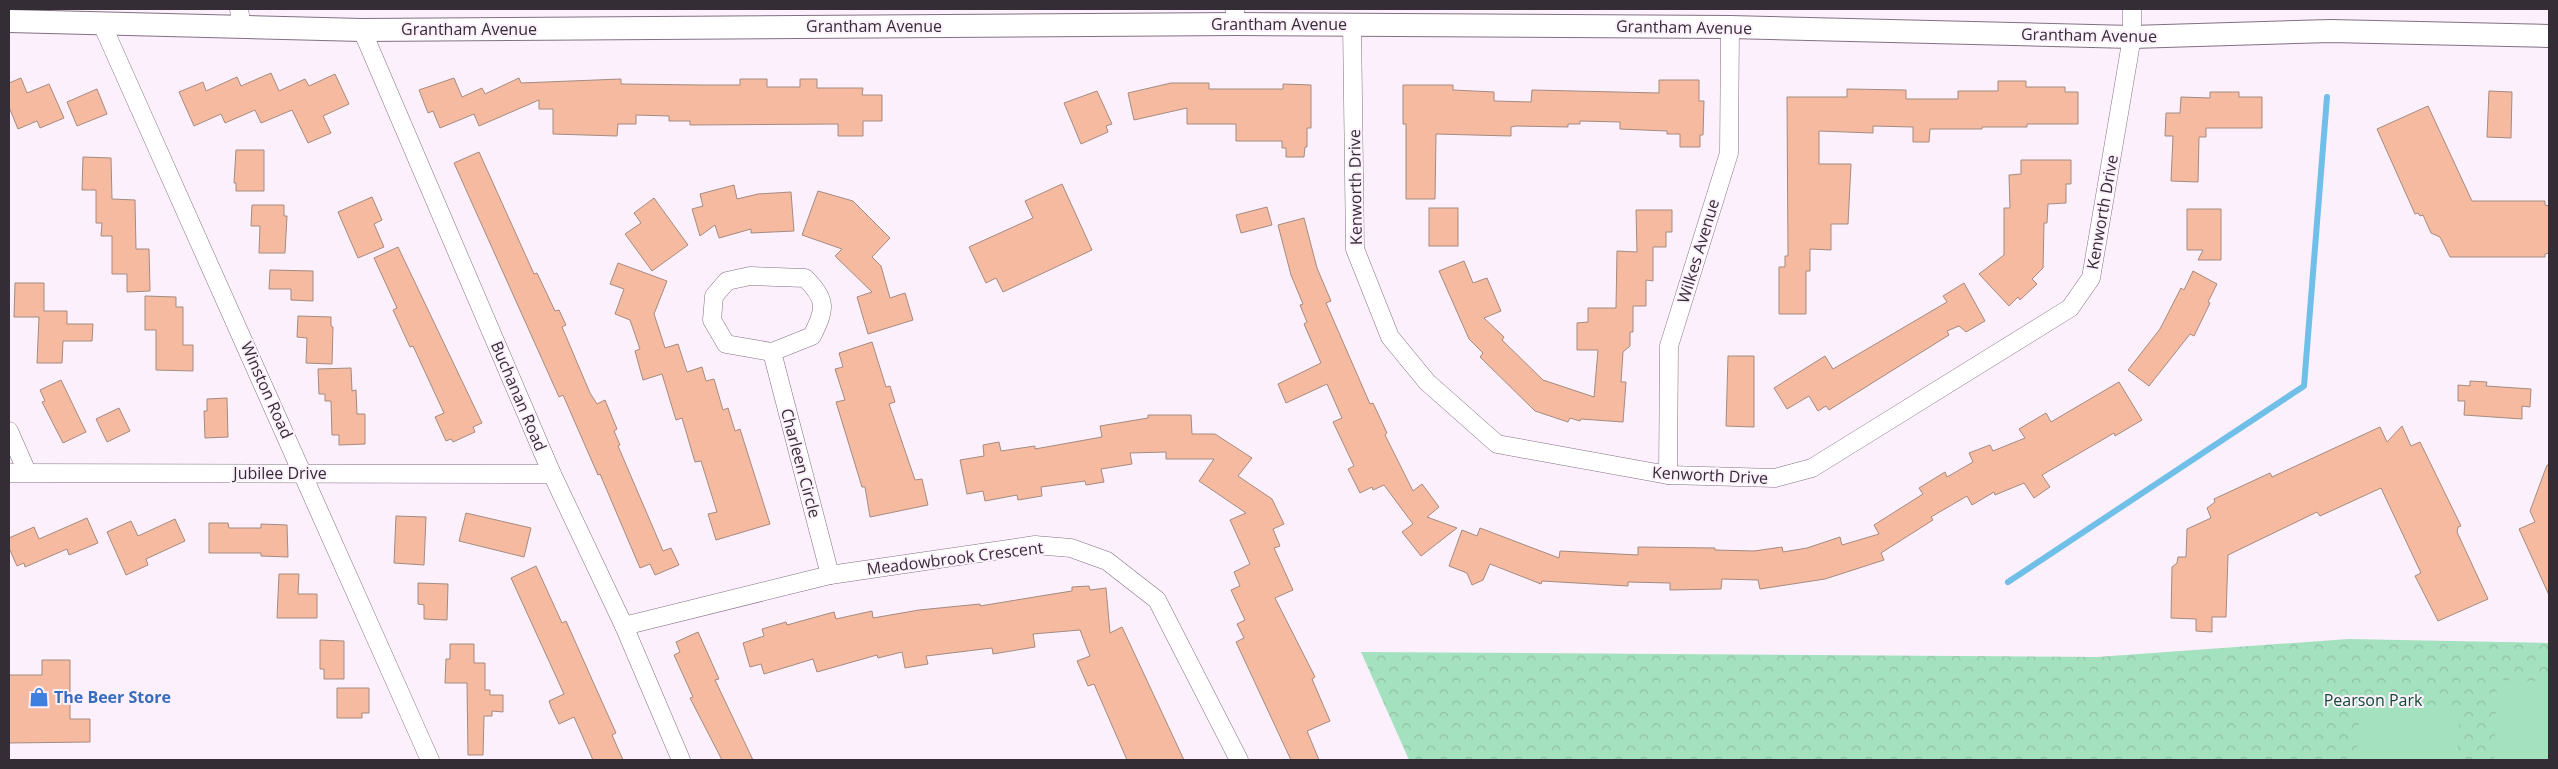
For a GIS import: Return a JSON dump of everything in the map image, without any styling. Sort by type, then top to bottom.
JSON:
[{"type":"street","name":"Kenworth Drive","points":[[1352,24],[1355,249],[1390,337],[1427,382],[1498,444],[1668,475],[1775,478],[1812,468],[2070,308],[2090,278],[2132,38],[2132,9]]},
{"type":"street","name":"Grantham Avenue","points":[[9,21],[101,22],[241,18],[362,30],[1235,16],[1352,24],[1730,27],[2132,38],[2331,31],[2549,36]]},
{"type":"street","name":"Winston Road","points":[[101,22],[304,472],[430,760]]},
{"type":"street","name":"Wilkes Avenue","points":[[1668,475],[1669,346],[1729,153],[1730,27]]},
{"type":"street","name":"Buchanan Road","points":[[362,30],[552,474],[624,626],[681,760]]},
{"type":"street","points":[[750,276],[805,278],[817,290],[823,313],[812,336],[772,352],[726,344],[712,320],[714,296],[727,281],[750,276]]},
{"type":"street","name":"Charleen Circle","points":[[772,352],[830,575]]},
{"type":"street","points":[[9,431],[27,472]]},
{"type":"street","name":"Jubilee Drive","points":[[9,473],[304,472],[552,474]]},
{"type":"street","name":"Meadowbrook Crescent","points":[[624,626],[830,575],[1035,545],[1071,548],[1107,561],[1157,600],[1239,760]]},
{"type":"green space","name":"Pearson Park","points":[[2349,639],[2549,643],[2549,760],[1409,760],[1361,652],[2097,657]]},
{"type":"green space","points":[[2497,680],[2549,682],[2549,760],[2494,760]]},
{"type":"green space","points":[[2360,702],[2460,706],[2457,760],[2357,760]]},
{"type":"building","points":[[271,73],[279,91],[305,79],[309,86],[335,74],[349,104],[323,116],[331,133],[308,143],[292,110],[261,123],[255,110],[225,123],[221,114],[194,126],[179,92],[203,82],[206,91],[237,77],[241,86]]},
{"type":"building","points":[[21,78],[27,93],[49,84],[64,118],[40,128],[37,121],[18,129],[9,107],[9,83]]},
{"type":"building","points":[[454,78],[462,97],[482,88],[485,94],[519,78],[521,83],[621,79],[621,84],[703,85],[740,85],[740,79],[767,79],[767,87],[800,87],[800,79],[817,79],[817,88],[863,88],[862,95],[882,95],[882,121],[863,121],[863,136],[838,136],[838,124],[690,125],[690,121],[669,121],[669,116],[636,115],[636,124],[618,124],[617,136],[553,134],[553,109],[539,109],[539,100],[479,126],[474,114],[440,128],[433,111],[428,113],[419,90]]},
{"type":"building","points":[[1659,80],[1699,80],[1699,101],[1704,101],[1703,135],[1700,135],[1700,147],[1680,147],[1680,134],[1667,134],[1667,131],[1620,129],[1620,122],[1580,121],[1580,124],[1568,124],[1568,127],[1516,126],[1511,127],[1511,136],[1436,134],[1435,199],[1406,199],[1406,124],[1403,124],[1403,85],[1453,85],[1453,90],[1494,92],[1494,101],[1531,102],[1532,90],[1659,93]]},
{"type":"building","points":[[1998,81],[2026,81],[2026,87],[2065,87],[2065,92],[2078,92],[2078,124],[2027,124],[2027,127],[1982,127],[1982,129],[1930,129],[1929,142],[1913,142],[1913,127],[1873,126],[1873,133],[1819,131],[1819,164],[1851,164],[1848,224],[1831,224],[1831,250],[1810,249],[1810,271],[1806,271],[1806,314],[1779,314],[1779,267],[1785,267],[1785,256],[1788,256],[1787,97],[1847,97],[1847,89],[1906,90],[1906,99],[1958,99],[1958,91],[1998,91]]},
{"type":"building","points":[[1171,83],[1209,83],[1209,89],[1283,89],[1283,84],[1311,85],[1311,128],[1307,128],[1307,147],[1305,147],[1304,157],[1286,157],[1286,148],[1282,148],[1282,141],[1236,141],[1236,124],[1187,124],[1187,108],[1134,120],[1128,93]]},
{"type":"building","points":[[97,89],[107,114],[77,126],[67,102]]},
{"type":"building","points":[[1097,91],[1112,124],[1106,126],[1108,132],[1081,144],[1064,103]]},
{"type":"building","points":[[2489,91],[2512,92],[2511,138],[2487,137]]},
{"type":"building","points":[[2210,92],[2239,92],[2239,97],[2262,97],[2262,128],[2206,128],[2206,137],[2199,137],[2198,182],[2171,181],[2173,136],[2165,136],[2166,113],[2180,113],[2181,97],[2210,98]]},
{"type":"building","points":[[2428,106],[2472,201],[2545,201],[2545,205],[2549,206],[2549,253],[2545,254],[2545,257],[2450,257],[2440,237],[2431,233],[2423,215],[2415,214],[2377,129]]},
{"type":"building","points":[[236,150],[264,150],[264,191],[236,191],[236,183],[234,183]]},
{"type":"building","points":[[479,152],[534,274],[537,273],[555,311],[559,310],[566,325],[562,327],[590,393],[597,404],[605,400],[617,429],[614,431],[620,445],[618,446],[663,551],[671,548],[679,565],[655,575],[650,564],[640,568],[600,474],[598,475],[563,395],[559,397],[454,163]]},
{"type":"building","points":[[83,157],[111,158],[112,199],[135,200],[136,249],[149,249],[150,291],[127,292],[127,274],[112,274],[112,236],[101,236],[102,223],[96,223],[96,190],[82,190]]},
{"type":"building","points":[[2021,160],[2071,160],[2071,184],[2066,184],[2066,203],[2048,204],[2047,223],[2044,223],[2043,268],[2032,279],[2037,284],[2020,300],[2018,297],[2009,306],[1979,274],[2004,255],[2004,208],[2010,208],[2009,175],[2021,174]]},
{"type":"building","points":[[1062,184],[1092,250],[1003,292],[996,278],[986,283],[969,247],[1033,218],[1025,201]]},
{"type":"building","points":[[734,185],[737,199],[758,194],[791,192],[794,231],[751,233],[751,229],[719,238],[715,225],[700,236],[692,209],[703,206],[700,194]]},
{"type":"building","points":[[818,191],[853,201],[890,238],[872,257],[881,266],[890,298],[905,293],[913,320],[868,334],[857,297],[872,292],[835,256],[842,249],[802,235]]},
{"type":"building","points":[[372,197],[382,220],[374,224],[384,247],[358,258],[338,212]]},
{"type":"building","points":[[654,198],[688,245],[652,271],[625,234],[641,223],[634,213]]},
{"type":"building","points":[[252,205],[284,205],[284,216],[287,216],[285,253],[259,253],[260,226],[251,226]]},
{"type":"building","points":[[1267,207],[1272,225],[1241,233],[1236,215]]},
{"type":"building","points":[[1429,208],[1458,208],[1458,246],[1429,246]]},
{"type":"building","points":[[2187,209],[2221,209],[2221,260],[2198,260],[2203,250],[2187,250]]},
{"type":"building","points":[[1636,210],[1672,210],[1672,232],[1666,232],[1666,247],[1653,247],[1653,281],[1646,280],[1646,306],[1633,306],[1633,332],[1630,332],[1630,346],[1623,352],[1621,382],[1626,382],[1623,422],[1581,419],[1580,421],[1570,418],[1568,422],[1535,411],[1480,357],[1483,353],[1469,339],[1439,271],[1464,261],[1473,283],[1487,278],[1501,311],[1484,318],[1504,337],[1502,340],[1543,380],[1594,397],[1598,350],[1577,350],[1577,323],[1588,322],[1588,308],[1616,308],[1617,251],[1637,252]]},
{"type":"building","points":[[1304,218],[1317,268],[1331,301],[1326,303],[1370,404],[1373,403],[1387,433],[1385,435],[1413,491],[1422,484],[1439,507],[1427,517],[1457,528],[1421,556],[1402,532],[1413,524],[1384,485],[1373,490],[1372,487],[1360,493],[1348,469],[1354,466],[1333,422],[1342,418],[1327,384],[1286,403],[1278,384],[1321,363],[1304,324],[1307,322],[1300,305],[1303,304],[1291,275],[1278,225]]},
{"type":"building","points":[[398,247],[482,423],[473,427],[475,432],[453,442],[451,439],[446,441],[435,417],[444,413],[413,346],[410,347],[393,310],[397,308],[374,258]]},
{"type":"building","points":[[618,263],[667,281],[654,314],[665,348],[678,344],[687,372],[702,367],[706,381],[714,379],[723,410],[728,408],[735,431],[740,429],[770,524],[716,540],[708,514],[717,512],[701,461],[695,462],[682,418],[676,420],[662,374],[643,380],[635,351],[640,349],[630,320],[615,314],[624,289],[610,284]]},
{"type":"building","points":[[270,270],[313,271],[313,301],[291,300],[291,289],[269,289]]},
{"type":"building","points":[[2193,271],[2217,284],[2208,302],[2210,303],[2194,336],[2190,334],[2149,386],[2128,370],[2160,329],[2181,288],[2184,290]]},
{"type":"building","points":[[15,283],[44,283],[44,311],[67,311],[67,324],[93,324],[92,341],[63,341],[62,363],[37,363],[39,317],[14,317]]},
{"type":"building","points":[[1964,283],[1985,321],[1966,332],[1959,326],[1947,331],[1949,335],[1829,410],[1826,406],[1818,411],[1809,396],[1787,409],[1774,388],[1825,356],[1833,369],[1947,302],[1943,296]]},
{"type":"building","points":[[145,296],[176,297],[176,307],[183,307],[183,345],[193,345],[193,371],[156,370],[156,330],[145,330]]},
{"type":"building","points":[[298,316],[331,317],[331,326],[333,327],[332,364],[306,363],[307,338],[297,337]]},
{"type":"building","points":[[872,342],[886,387],[890,386],[895,402],[889,404],[915,480],[922,479],[928,505],[870,517],[865,487],[862,487],[836,402],[845,400],[835,369],[843,367],[839,353]]},
{"type":"building","points":[[1728,356],[1754,356],[1754,427],[1726,426]]},
{"type":"building","points":[[351,368],[352,391],[356,390],[357,414],[365,414],[365,444],[339,445],[339,435],[332,435],[331,401],[325,401],[325,394],[319,394],[318,369]]},
{"type":"building","points":[[61,380],[86,432],[63,443],[42,402],[45,401],[40,390]]},
{"type":"building","points":[[2470,381],[2487,382],[2486,386],[2531,389],[2530,407],[2522,406],[2522,419],[2464,415],[2465,401],[2458,401],[2458,385],[2470,386]]},
{"type":"building","points":[[2119,382],[2142,420],[2115,436],[2114,433],[2042,475],[2050,487],[2034,498],[2024,483],[1995,495],[1994,492],[1972,505],[1967,496],[1931,517],[1933,520],[1881,553],[1884,560],[1825,579],[1760,589],[1758,580],[1722,579],[1721,589],[1670,590],[1670,583],[1628,582],[1628,586],[1542,581],[1541,584],[1490,564],[1483,580],[1472,585],[1467,573],[1449,566],[1462,530],[1477,536],[1480,528],[1559,558],[1560,551],[1638,555],[1638,547],[1715,548],[1715,550],[1754,551],[1782,547],[1783,552],[1807,548],[1840,537],[1842,545],[1879,534],[1874,525],[1923,494],[1919,488],[1945,472],[1947,477],[1973,462],[1969,453],[1990,445],[1993,451],[2025,438],[2019,429],[2046,413],[2051,422]]},
{"type":"building","points":[[227,398],[228,437],[205,438],[204,411],[207,411],[207,399]]},
{"type":"building","points":[[119,408],[130,431],[107,442],[96,419]]},
{"type":"building","points":[[1148,415],[1191,415],[1192,434],[1215,434],[1252,458],[1238,476],[1272,499],[1284,524],[1273,529],[1280,546],[1274,548],[1293,590],[1275,598],[1315,677],[1312,679],[1330,721],[1307,731],[1319,760],[1291,760],[1236,642],[1244,638],[1237,624],[1245,620],[1231,590],[1240,586],[1234,572],[1250,564],[1230,520],[1246,513],[1199,481],[1214,459],[1166,459],[1166,452],[1130,453],[1132,464],[1101,469],[1104,482],[1086,485],[1085,481],[1041,487],[1042,496],[1018,500],[1017,495],[985,501],[983,491],[967,494],[960,460],[984,456],[983,445],[999,442],[1001,451],[1035,446],[1035,449],[1102,437],[1100,426],[1148,418]]},
{"type":"building","points":[[2402,426],[2411,446],[2420,442],[2461,526],[2458,527],[2457,532],[2488,599],[2438,621],[2415,576],[2421,573],[2381,488],[2320,516],[2317,512],[2228,555],[2226,617],[2212,617],[2212,632],[2196,631],[2196,619],[2171,618],[2172,567],[2177,563],[2178,557],[2186,557],[2187,529],[2211,518],[2207,508],[2215,502],[2214,499],[2270,473],[2272,477],[2380,427],[2387,442]]},
{"type":"building","points":[[2547,465],[2549,465],[2549,595],[2519,529],[2535,522],[2530,511]]},
{"type":"building","points":[[466,513],[531,528],[524,557],[459,541]]},
{"type":"building","points":[[396,516],[426,517],[424,565],[394,563]]},
{"type":"building","points":[[87,518],[98,543],[69,555],[67,549],[25,567],[24,563],[17,566],[9,548],[9,538],[34,527],[39,539]]},
{"type":"building","points":[[175,519],[185,541],[146,559],[148,565],[126,575],[107,532],[131,521],[138,536]]},
{"type":"building","points":[[209,523],[228,523],[229,528],[261,528],[261,524],[287,525],[288,557],[261,556],[261,553],[209,553]]},
{"type":"building","points":[[536,566],[562,623],[566,621],[616,733],[612,735],[623,760],[593,760],[574,717],[559,724],[551,707],[549,701],[564,694],[511,578]]},
{"type":"building","points":[[279,574],[299,574],[298,594],[317,594],[317,618],[277,618]]},
{"type":"building","points":[[418,583],[448,584],[447,620],[424,619],[424,605],[418,604]]},
{"type":"building","points":[[1089,586],[1090,590],[1106,588],[1110,633],[1122,627],[1184,760],[1127,760],[1094,684],[1088,686],[1077,661],[1090,656],[1080,630],[1033,634],[1035,647],[993,654],[992,648],[926,656],[928,664],[905,668],[902,652],[878,658],[877,655],[817,672],[813,659],[764,674],[761,664],[750,667],[743,643],[764,636],[762,629],[786,622],[787,625],[834,612],[836,619],[872,611],[873,618],[919,610],[980,604],[980,606],[1072,591],[1072,587]]},
{"type":"building","points":[[698,632],[719,679],[715,680],[753,760],[722,760],[690,698],[693,697],[674,655],[680,652],[676,642]]},
{"type":"building","points":[[320,640],[344,641],[344,679],[324,679],[324,669],[320,669]]},
{"type":"building","points":[[450,644],[474,644],[474,663],[485,663],[485,690],[490,690],[490,695],[503,695],[503,712],[492,711],[492,716],[484,716],[483,755],[468,755],[467,683],[445,683],[446,659],[450,659]]},
{"type":"building","name":"The Beer Store","points":[[42,660],[70,660],[70,719],[90,719],[90,742],[9,743],[9,675],[42,675]]},
{"type":"building","points":[[337,688],[369,688],[369,713],[362,713],[362,718],[337,718]]},
{"type":"waterway","points":[[2008,582],[2304,386],[2327,97]]},
{"type":"place","name":"The Beer Store","points":[[39,697]]}]
